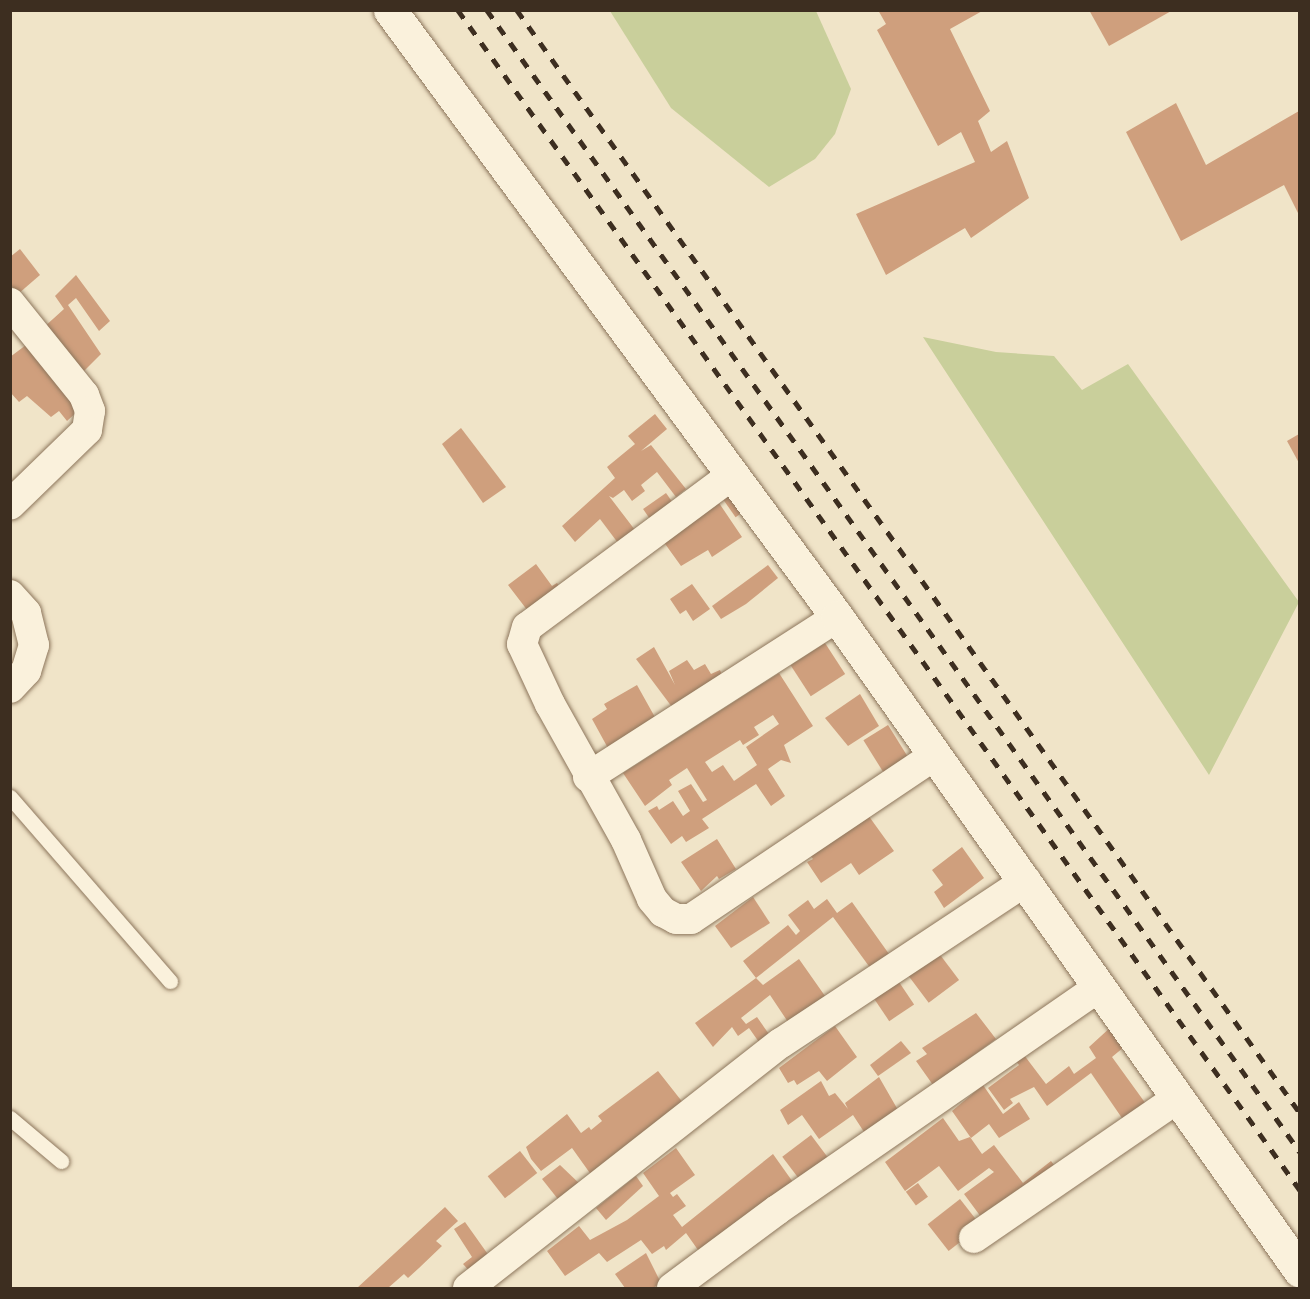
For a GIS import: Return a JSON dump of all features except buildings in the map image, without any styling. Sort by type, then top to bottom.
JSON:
[{"type":"street","points":[[390,10],[837,617],[934,756],[1026,881],[1299,1271]]},
{"type":"street","points":[[10,303],[84,395],[90,421],[87,430],[10,505]]},
{"type":"street","points":[[732,475],[527,627],[522,644],[588,777],[626,840],[652,899],[663,912],[676,919],[690,919],[934,756]]},
{"type":"street","points":[[10,595],[26,613],[34,645],[26,671],[10,688]]},
{"type":"street","points":[[588,777],[837,617]]},
{"type":"street","points":[[468,1288],[781,1043],[1026,881]]},
{"type":"street","points":[[672,1288],[787,1203],[1100,986]]},
{"type":"street","points":[[974,1238],[1178,1098]]},
{"type":"lane","points":[[10,797],[170,981]]},
{"type":"lane","points":[[10,1118],[61,1161]]},
{"type":"green space","points":[[610,11],[816,11],[851,89],[835,134],[815,159],[769,187],[671,108]]},
{"type":"green space","points":[[923,337],[996,352],[1054,356],[1082,390],[1128,364],[1299,602],[1209,775]]},
{"type":"railway","points":[[458,10],[1300,1190]]},
{"type":"railway","points":[[487,10],[1300,1152]]},
{"type":"railway","points":[[517,10],[1300,1113]]}]
